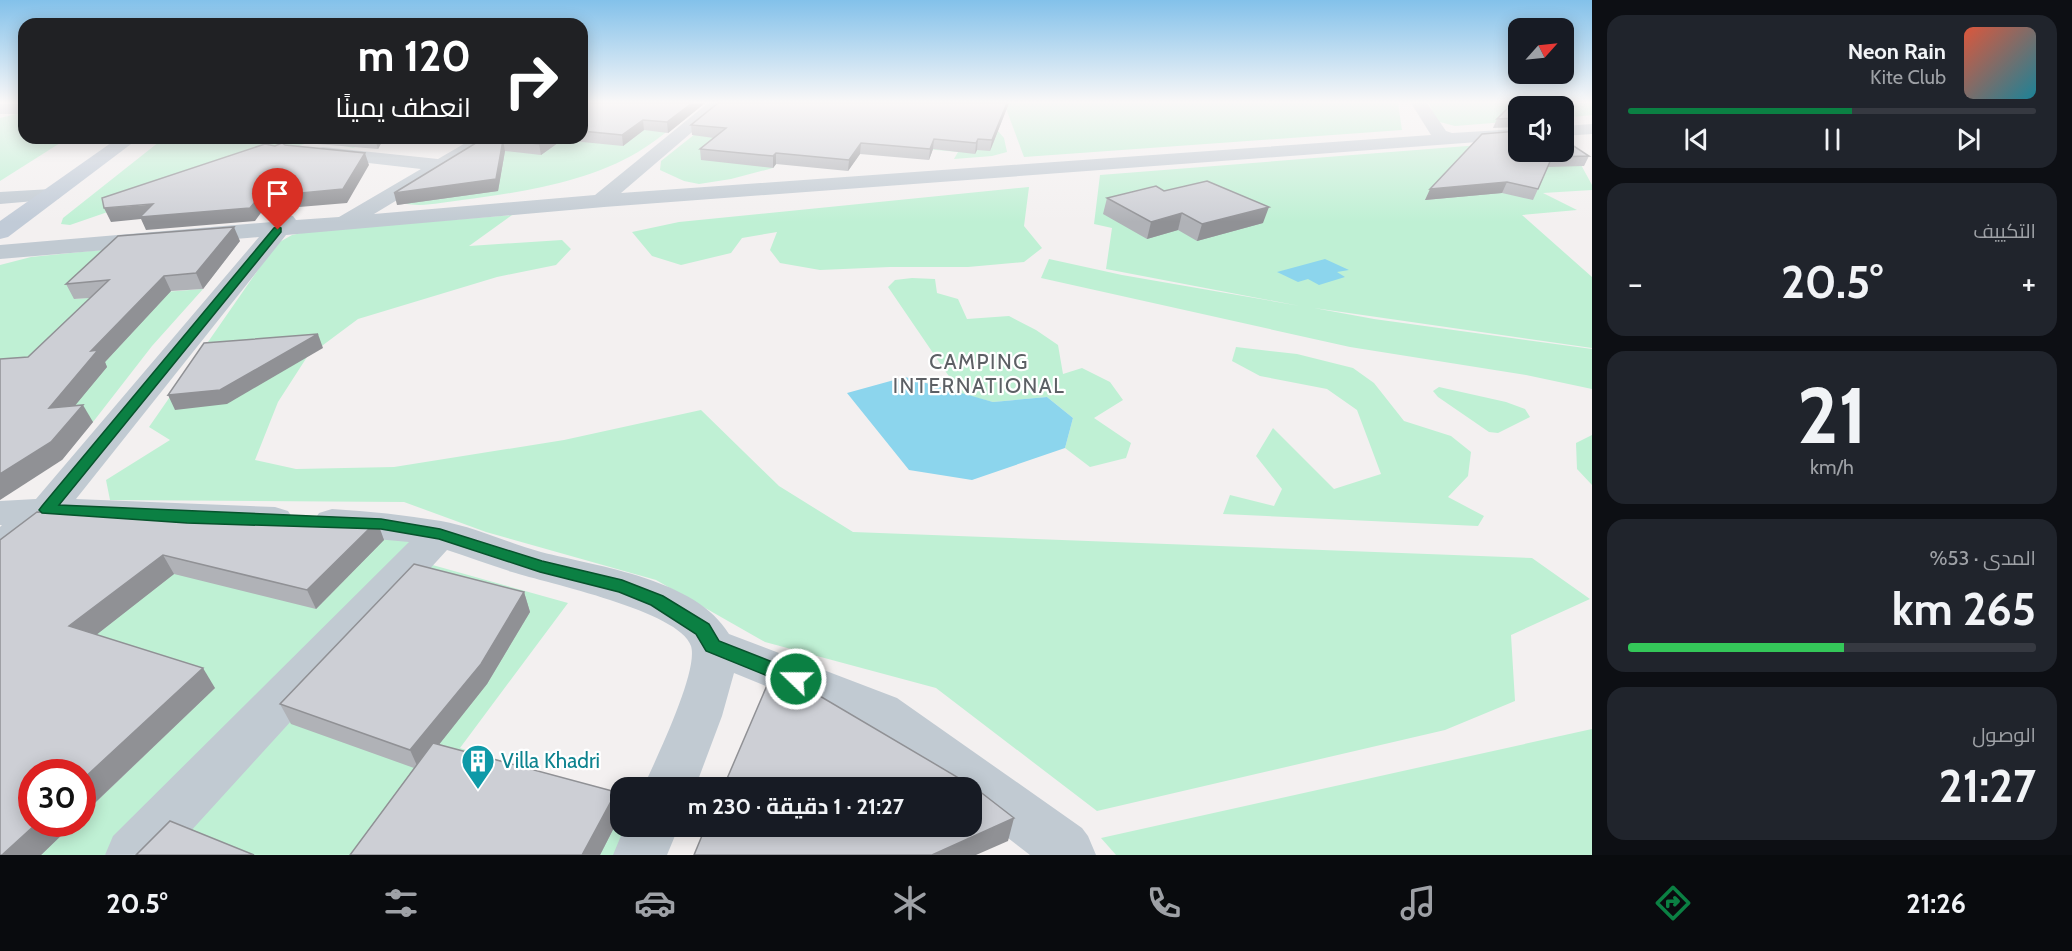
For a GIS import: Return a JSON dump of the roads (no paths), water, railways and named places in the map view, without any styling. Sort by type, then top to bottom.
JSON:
[{"type":"street","points":[[605,198],[671,143]]},
{"type":"street","points":[[0,240],[282,224],[1364,143]]},
{"type":"street","points":[[3,200],[66,164],[94,144]]},
{"type":"street","points":[[0,232],[122,144]]},
{"type":"street","points":[[350,219],[477,144]]},
{"type":"street","points":[[306,152],[440,165]]},
{"type":"street","points":[[3,200],[51,195]]},
{"type":"street","points":[[0,252],[282,224]]},
{"type":"street","points":[[0,547],[47,510],[282,224]]},
{"type":"street","points":[[0,513],[47,510],[381,524],[440,534],[540,567],[622,586],[657,600],[703,629],[713,646],[713,666],[673,777]]},
{"type":"street","points":[[132,855],[440,534]]},
{"type":"street","points":[[713,646],[880,712],[1063,847],[1069,855]]},
{"type":"street","points":[[640,855],[647,837]]},
{"type":"water","points":[[1325,259],[1349,270],[1337,272],[1345,277],[1319,285],[1308,279],[1298,282],[1277,272]]},
{"type":"water","points":[[905,377],[993,402],[1047,397],[1073,418],[1065,448],[972,480],[909,470],[847,393]]},
{"type":"place","name":"Villa Khadri","points":[[478,790]]},
{"type":"district","name":"CAMPING INTERNATIONAL","points":[[979,374]]}]
